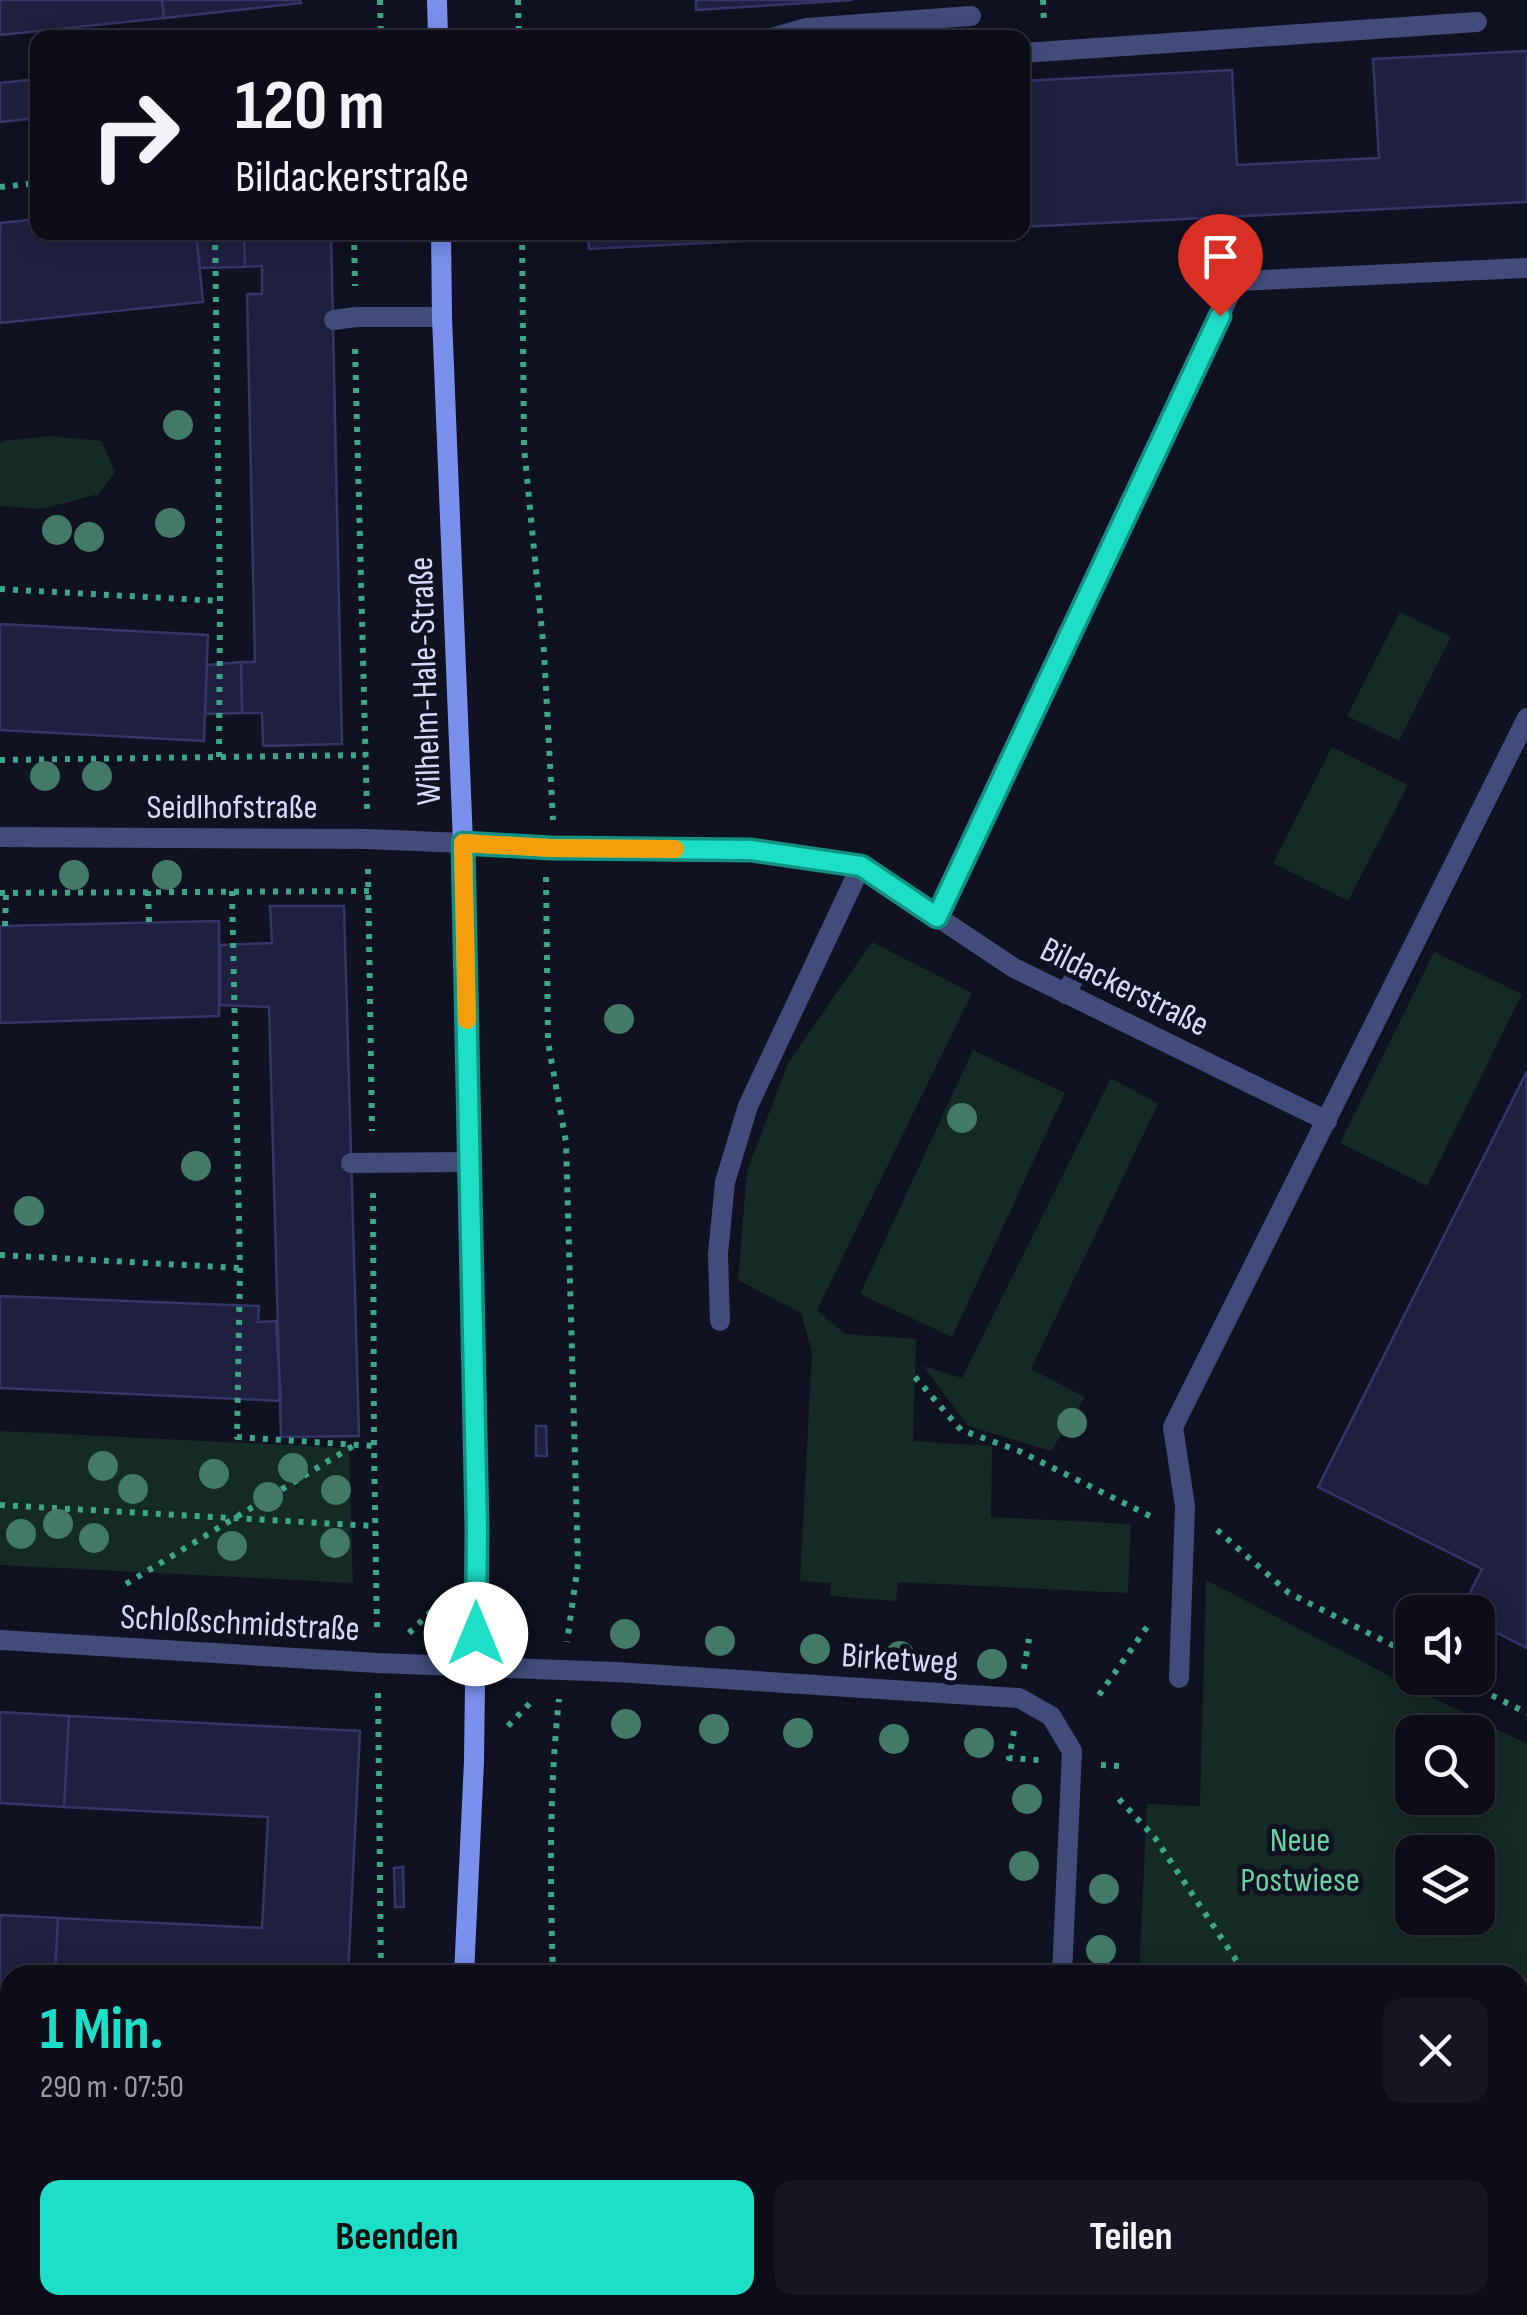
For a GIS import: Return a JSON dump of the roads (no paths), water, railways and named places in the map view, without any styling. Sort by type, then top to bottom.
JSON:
[{"type":"main road","points":[[437,0],[438,30]]},
{"type":"main road","name":"Wilhelm-Hale-Straße","points":[[441,240],[463,843],[477,1568],[474,1761],[464,1965]]},
{"type":"street","points":[[799,30],[971,16]]},
{"type":"street","points":[[1030,52],[1477,22]]},
{"type":"street","points":[[937,917],[1236,281],[1527,268]]},
{"type":"street","points":[[344,319],[442,317]]},
{"type":"street","points":[[1179,1678],[1185,1506],[1173,1427],[1527,718]]},
{"type":"street","name":"Seidlhofstraße","points":[[0,837],[463,843]]},
{"type":"street","name":"Bildackerstraße","points":[[463,843],[751,850],[861,866],[1014,968],[1327,1121]]},
{"type":"street","points":[[720,1321],[718,1254],[724,1182],[748,1106],[861,866]]},
{"type":"street","points":[[1066,994],[1077,972]]},
{"type":"street","points":[[362,1163],[470,1162]]},
{"type":"street","name":"Schloßschmidstraße","points":[[0,1640],[476,1668]]},
{"type":"street","name":"Birketweg","points":[[476,1668],[1019,1698],[1051,1716],[1072,1751],[1062,1965]]},
{"type":"park label","name":"Neue Postwiese","points":[[1300,1859]]}]
